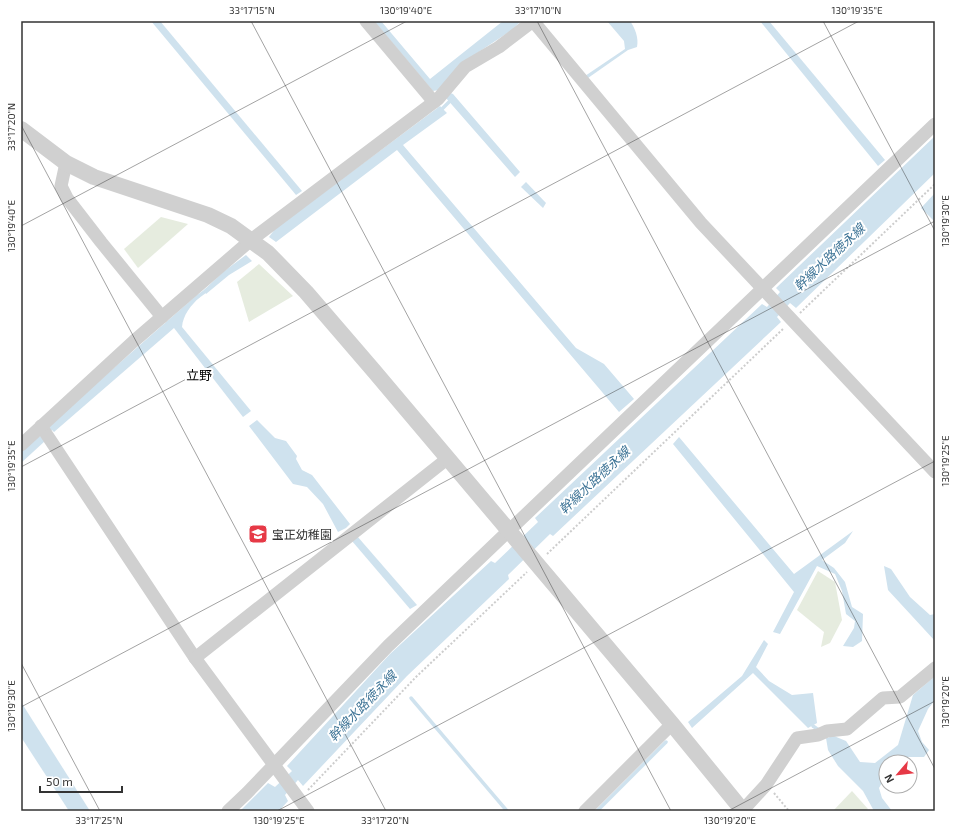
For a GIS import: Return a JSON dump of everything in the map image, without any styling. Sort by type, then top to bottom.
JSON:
[{"type":"street","points":[[366,21],[441,95]]},
{"type":"street","points":[[21,445],[162,317],[251,240],[441,95],[465,68],[499,47],[533,21],[700,223],[935,472]]},
{"type":"street","points":[[228,811],[274,766],[388,646],[935,124]]},
{"type":"street","points":[[21,129],[66,163],[94,177],[208,215],[231,226],[268,253],[306,292],[743,810],[766,785],[797,738],[847,729],[883,698],[900,697],[935,668]]},
{"type":"street","points":[[66,163],[61,186],[67,198],[162,317]]},
{"type":"street","points":[[41,426],[195,658],[308,811]]},
{"type":"street","points":[[195,658],[447,459]]},
{"type":"street","points":[[585,811],[672,724]]},
{"type":"path","points":[[300,799],[416,677],[935,184]]},
{"type":"path","points":[[766,785],[789,811]]},
{"type":"shaded area","points":[[161,217],[188,224],[138,268],[124,249]]},
{"type":"shaded area","points":[[259,264],[293,296],[249,322],[237,282]]},
{"type":"shaded area","points":[[818,571],[835,582],[842,620],[830,643],[821,647],[824,632],[797,610]]},
{"type":"shaded area","points":[[852,791],[868,809],[865,811],[833,811]]},
{"type":"water","points":[[151,21],[160,21],[302,191],[296,195]]},
{"type":"water","points":[[374,21],[381,21],[430,79],[503,21],[521,21],[512,30],[462,63],[448,92],[453,94],[520,172],[515,177],[439,90],[433,91]]},
{"type":"water","points":[[607,21],[630,21],[636,33],[637,47],[628,50],[588,78],[585,76],[625,49],[624,41]]},
{"type":"water","points":[[760,21],[769,21],[885,160],[878,166]]},
{"type":"water","points":[[440,106],[447,113],[403,145],[576,348],[604,364],[634,399],[619,412],[397,150],[276,242],[269,237],[275,229]]},
{"type":"water","name":"幹線水路徳永線","points":[[935,136],[935,173],[796,308],[790,303],[777,317],[781,322],[553,536],[550,534],[508,575],[509,579],[407,676],[303,786],[298,780],[285,795],[288,801],[279,811],[240,811],[268,783],[275,787],[292,771],[287,766],[390,654],[491,561],[495,563],[538,522],[535,518],[762,304],[767,307],[780,292],[776,288]]},
{"type":"water","points":[[526,182],[546,203],[543,208],[521,187]]},
{"type":"water","points":[[935,193],[935,222],[921,208]]},
{"type":"water","points":[[246,255],[252,261],[229,275],[206,294],[204,290],[223,272]]},
{"type":"water","points":[[198,294],[200,297],[188,310],[182,327],[251,411],[243,417],[174,328],[54,432],[52,430],[43,439],[45,441],[21,463],[21,451],[39,435],[40,437],[49,425]]},
{"type":"water","points":[[257,420],[275,438],[286,441],[297,456],[296,459],[302,470],[312,475],[350,524],[346,528],[338,532],[323,504],[307,487],[293,484],[249,426]]},
{"type":"water","points":[[679,437],[794,574],[853,531],[845,543],[822,560],[834,568],[845,582],[852,607],[863,614],[862,641],[853,647],[843,646],[854,628],[855,621],[846,614],[842,591],[835,574],[817,566],[780,634],[773,632],[794,592],[673,444]]},
{"type":"water","points":[[357,536],[417,605],[410,609],[352,541]]},
{"type":"water","points":[[884,566],[891,569],[910,597],[930,615],[935,614],[935,641],[888,590]]},
{"type":"water","points":[[764,640],[768,644],[756,667],[769,681],[792,695],[813,693],[817,723],[808,728],[753,673],[692,728],[688,722],[742,676]]},
{"type":"water","points":[[935,676],[935,700],[928,709],[918,731],[922,742],[929,750],[924,757],[918,757],[918,754],[886,754],[898,745],[913,695]]},
{"type":"water","points":[[21,702],[90,811],[69,811],[21,737]]},
{"type":"water","points":[[834,736],[846,741],[860,762],[875,763],[878,761],[878,794],[881,794],[892,811],[874,811],[863,791],[838,766],[828,750],[826,738]]},
{"type":"waterway","points":[[440,111],[451,100]]},
{"type":"waterway","points":[[196,298],[207,290]]},
{"type":"waterway","points":[[411,698],[507,811]]},
{"type":"waterway","points":[[813,726],[820,731]]},
{"type":"waterway","points":[[597,811],[666,742]]},
{"type":"place","name":"宝正幼稚園","points":[[258,534]]},
{"type":"district","name":"立野","points":[[199,375]]}]
